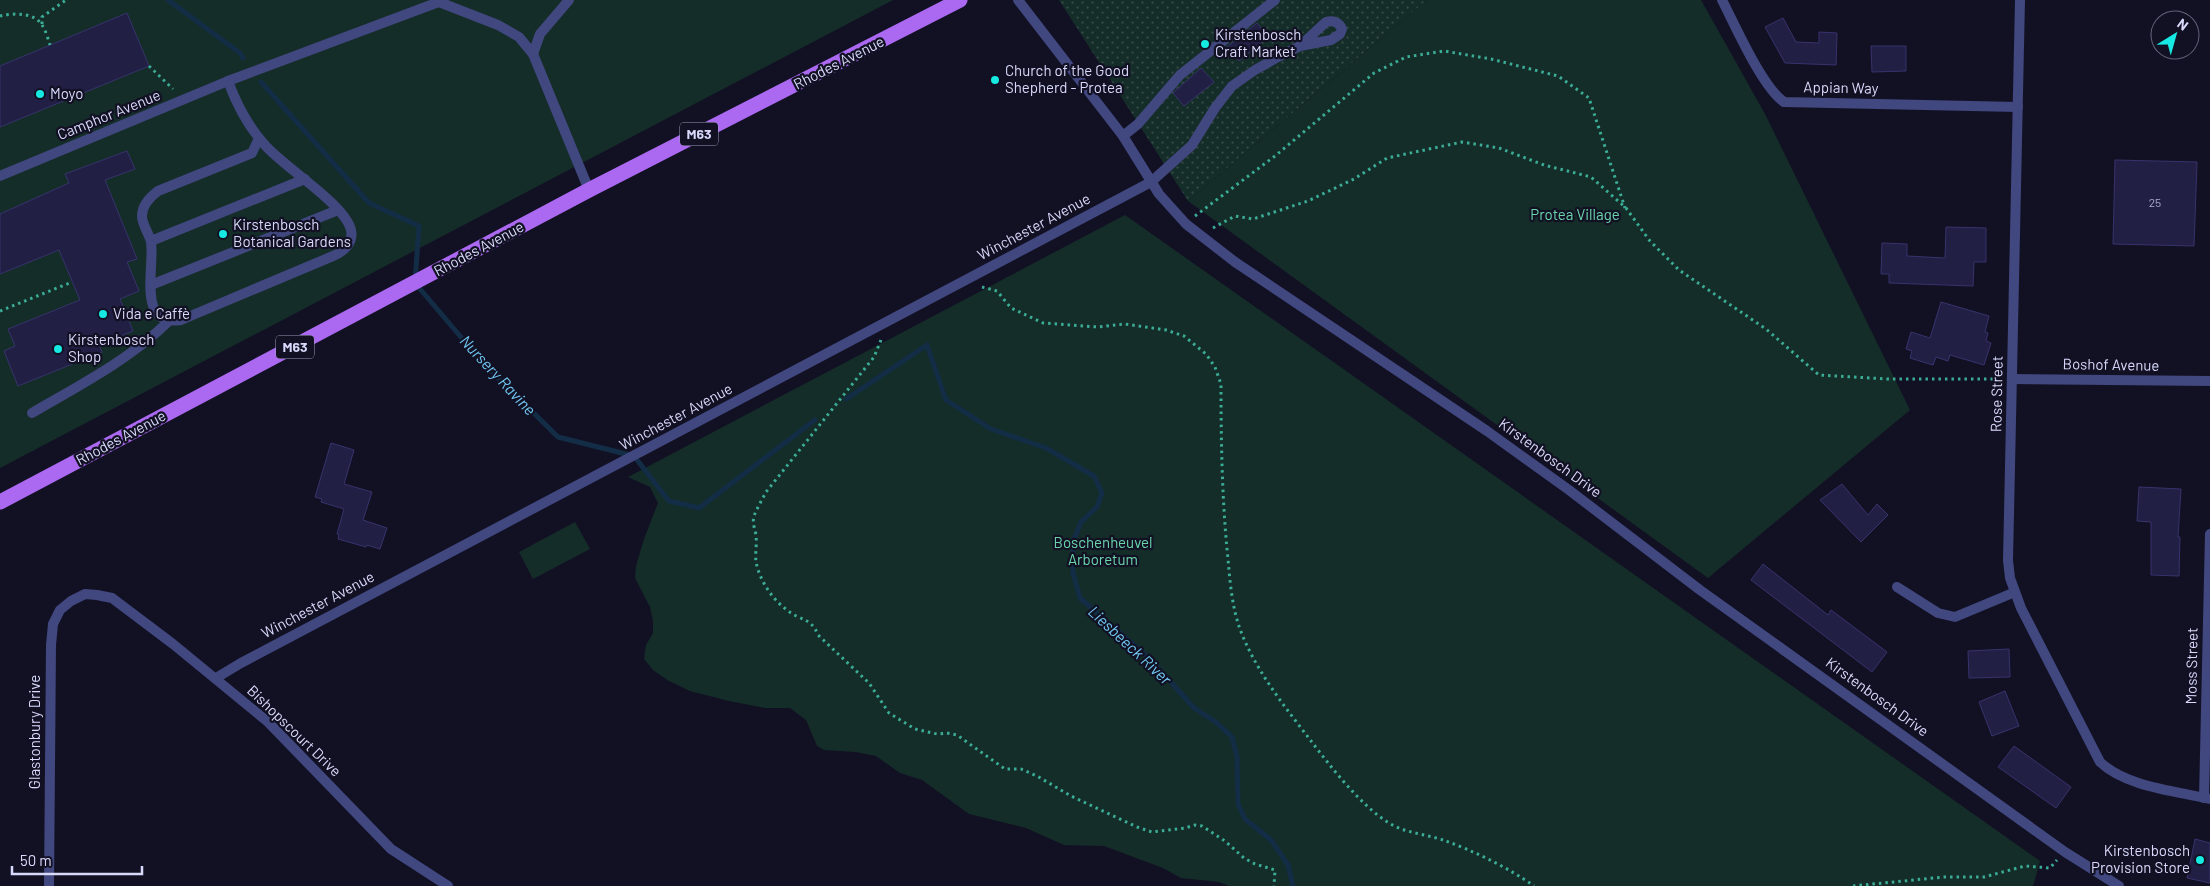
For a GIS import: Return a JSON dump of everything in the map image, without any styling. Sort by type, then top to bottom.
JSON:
[{"type":"main road","name":"Rhodes Avenue","points":[[0,502],[589,190],[960,0]]},
{"type":"street","points":[[533,54],[540,34],[569,0]]},
{"type":"street","name":"Kirstenbosch Drive","points":[[1018,0],[1123,136],[1151,182],[1186,224],[1235,262],[1509,447],[1569,490],[1700,590],[2065,852],[2119,886]]},
{"type":"street","points":[[1123,136],[1138,124],[1180,75],[1275,0]]},
{"type":"street","name":"Appian Way","points":[[1722,0],[1766,83],[1777,97],[1784,102],[2018,107]]},
{"type":"street","name":"Rose Street","points":[[2020,0],[2008,560],[2010,578],[2021,608],[2095,755],[2104,766],[2130,781],[2207,799]]},
{"type":"street","points":[[441,1],[498,25],[519,37],[533,54],[589,190]]},
{"type":"street","name":"Camphor Avenue","points":[[0,176],[185,100],[228,80],[441,1]]},
{"type":"street","name":"Winchester Avenue","points":[[216,678],[241,663],[1151,182],[1192,145],[1215,108],[1232,86],[1255,70],[1300,46]]},
{"type":"street","points":[[228,80],[239,108],[259,138],[277,157],[305,179],[338,210],[348,222],[352,232],[349,244],[341,252],[181,320],[169,321],[160,318],[151,303],[151,241],[142,217],[144,209],[152,196],[252,153],[266,152],[277,157]]},
{"type":"street","points":[[252,153],[259,138]]},
{"type":"street","points":[[151,241],[305,179]]},
{"type":"street","points":[[151,285],[338,210]]},
{"type":"street","points":[[32,413],[99,375],[134,351],[169,321]]},
{"type":"street","name":"Boshof Avenue","points":[[2012,379],[2210,381]]},
{"type":"street","name":"Moss Street","points":[[2207,799],[2210,534]]},
{"type":"street","points":[[1897,587],[1938,613],[1955,617],[2015,592]]},
{"type":"street","name":"Bishopscourt Drive","points":[[85,594],[97,594],[112,598],[216,678],[268,722],[391,849],[448,886]]},
{"type":"street","name":"Glastonbury Drive","points":[[49,886],[50,645],[53,624],[60,610],[70,601],[85,594]]},
{"type":"path","points":[[50,45],[42,24],[42,17],[66,0]]},
{"type":"path","points":[[0,16],[18,13],[35,19],[42,24]]},
{"type":"path","points":[[1186,224],[1275,156],[1374,73],[1406,56],[1444,51],[1558,76],[1588,98],[1626,208]]},
{"type":"path","points":[[149,66],[185,100]]},
{"type":"path","points":[[1200,235],[1235,216],[1253,219],[1308,200],[1354,179],[1387,158],[1462,142],[1499,148],[1544,165],[1591,177],[1626,208],[1650,241],[1679,270],[1766,329],[1819,375],[1887,379],[2012,379]]},
{"type":"path","points":[[976,276],[981,287],[997,292],[1011,308],[1042,323],[1098,327],[1125,324],[1166,330],[1184,336],[1206,354],[1221,384],[1225,527],[1230,579],[1235,614],[1250,653],[1290,715],[1325,760],[1361,800],[1378,815],[1397,828],[1444,840],[1484,857],[1534,886]]},
{"type":"path","points":[[0,311],[72,282]]},
{"type":"path","points":[[882,325],[879,349],[874,357],[766,492],[755,515],[753,523],[756,534],[756,561],[760,576],[775,600],[795,616],[806,620],[814,626],[818,635],[869,684],[889,713],[900,721],[926,733],[956,735],[1005,769],[1021,769],[1037,776],[1071,796],[1137,827],[1152,832],[1185,828],[1195,824],[1202,826],[1225,841],[1244,858],[1275,870],[1274,886]]},
{"type":"path","points":[[1853,886],[1944,877],[1984,877],[2025,866],[2050,868],[2065,852]]},
{"type":"green space","name":"Kirstenbosch Botanical Gardens","points":[[0,0],[893,0],[0,468]]},
{"type":"green space","points":[[1059,0],[1427,0],[1188,201]]},
{"type":"green space","name":"Protea Village","points":[[1427,0],[1701,0],[1765,114],[1910,410],[1708,578],[1188,201]]},
{"type":"green space","name":"Boschenheuvel Arboretum","points":[[1125,215],[2040,861],[2033,886],[1229,886],[1219,882],[1181,878],[1163,868],[1104,846],[1064,845],[1026,828],[969,814],[922,780],[900,773],[876,756],[856,752],[824,750],[817,746],[806,720],[790,708],[765,708],[690,691],[669,681],[653,670],[644,659],[646,645],[653,633],[653,621],[650,607],[635,578],[636,566],[644,539],[658,503],[650,487],[628,477]]},
{"type":"green space","points":[[575,522],[590,549],[533,579],[519,552]]},
{"type":"building","name":"Moyo","points":[[127,13],[149,66],[0,127],[0,66]]},
{"type":"building","points":[[1783,18],[1796,42],[1819,43],[1819,32],[1837,33],[1836,65],[1785,63],[1765,27]]},
{"type":"building","points":[[1257,23],[1268,37],[1239,61],[1227,47]]},
{"type":"building","points":[[1871,46],[1906,46],[1906,71],[1872,72]]},
{"type":"building","points":[[1201,68],[1214,82],[1184,106],[1173,93]]},
{"type":"building","points":[[127,151],[135,169],[105,180],[137,259],[127,262],[139,291],[120,299],[133,331],[99,345],[102,352],[18,386],[4,351],[15,346],[8,329],[80,300],[59,250],[0,274],[0,214],[69,183],[65,174]]},
{"type":"building","points":[[2115,160],[2197,162],[2194,246],[2113,244]]},
{"type":"building","points":[[1946,227],[1986,228],[1986,262],[1974,262],[1973,286],[1889,283],[1889,274],[1881,274],[1882,243],[1907,244],[1907,256],[1945,258]]},
{"type":"building","points":[[1941,302],[1989,316],[1985,332],[1988,333],[1986,341],[1991,343],[1984,365],[1950,355],[1948,361],[1936,357],[1933,365],[1910,358],[1912,351],[1906,349],[1911,332],[1930,338]]},
{"type":"building","points":[[331,443],[354,450],[344,484],[372,492],[363,520],[387,528],[380,549],[338,539],[339,535],[337,534],[344,509],[321,502],[322,499],[315,497]]},
{"type":"building","points":[[1842,484],[1868,515],[1877,504],[1888,515],[1861,542],[1820,500]]},
{"type":"building","points":[[2139,487],[2181,489],[2178,537],[2180,537],[2179,576],[2151,575],[2151,522],[2137,521]]},
{"type":"building","points":[[1763,564],[1828,615],[1831,610],[1887,652],[1872,672],[1751,580]]},
{"type":"building","points":[[2009,649],[2010,677],[1969,678],[1968,651]]},
{"type":"building","points":[[2005,691],[2019,726],[1992,736],[1979,702]]},
{"type":"building","points":[[2014,746],[2071,787],[2056,808],[1998,767]]},
{"type":"building","name":"Kirstenbosch Provision Store","points":[[2195,839],[2210,843],[2210,883],[2187,878]]},
{"type":"waterway","name":"Nursery Ravine","points":[[168,0],[240,53],[243,58]]},
{"type":"waterway","name":"Nursery Ravine","points":[[261,82],[369,203],[419,226],[415,283],[483,363],[558,437],[634,456],[669,501],[699,508],[815,420]]},
{"type":"waterway","name":"Liesbeeck River","points":[[846,399],[927,345],[946,400],[991,429],[1046,448],[1094,476],[1102,493],[1097,507],[1081,522],[1073,542],[1073,573],[1080,598],[1150,659],[1194,708],[1216,722],[1232,737],[1237,757],[1238,804],[1245,819],[1271,840],[1288,865],[1293,886]]},
{"type":"place","name":"Kirstenbosch Craft Market","points":[[1205,44]]},
{"type":"place","name":"Church of the Good Shepherd - Protea","points":[[995,80]]},
{"type":"place","name":"Moyo","points":[[40,94]]},
{"type":"place","name":"Kirstenbosch Botanical Gardens","points":[[223,234]]},
{"type":"place","name":"Vida e Caffè","points":[[103,314]]},
{"type":"place","name":"Kirstenbosch Shop","points":[[58,349]]},
{"type":"place","name":"Kirstenbosch Provision Store","points":[[2200,860]]}]
